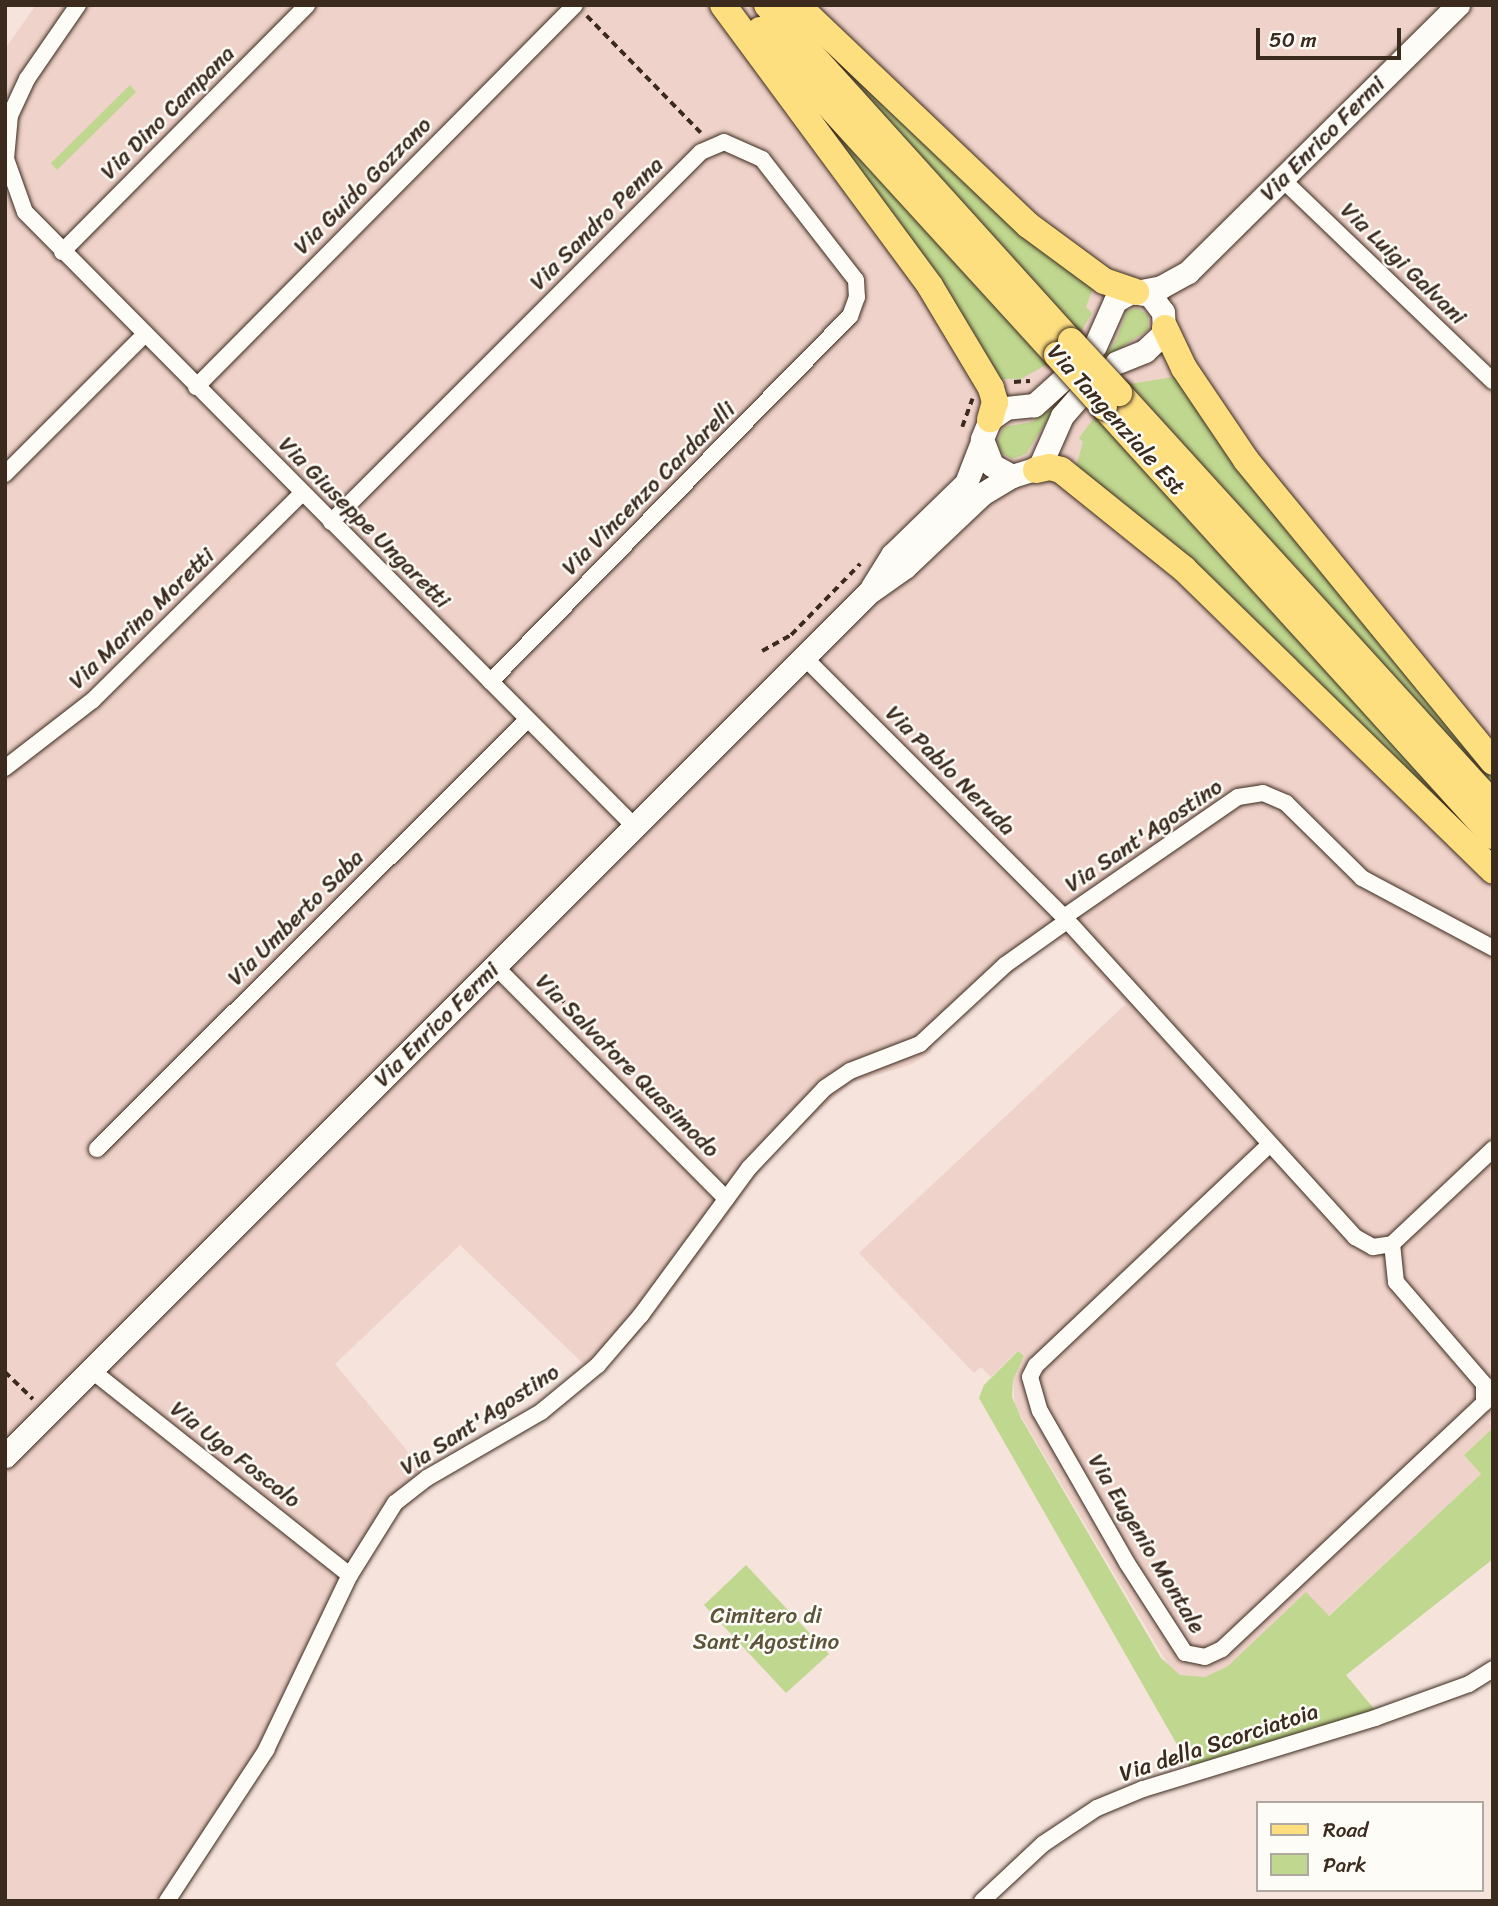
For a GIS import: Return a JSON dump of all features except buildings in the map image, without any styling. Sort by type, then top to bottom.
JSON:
[{"type":"main road","points":[[723,5],[916,264],[990,388],[995,402],[978,430]]},
{"type":"main road","name":"Via Tangenziale Est","points":[[737,5],[1493,804]]},
{"type":"main road","name":"Via Tangenziale Est","points":[[767,5],[1071,356]]},
{"type":"main road","points":[[797,5],[1028,225],[1104,281],[1136,292]]},
{"type":"main road","points":[[1165,324],[1184,368],[1254,470],[1493,762]]},
{"type":"main road","name":"Via Tangenziale Est","points":[[1112,400],[1493,836]]},
{"type":"main road","points":[[1024,473],[1050,467],[1061,470],[1184,569],[1493,871]]},
{"type":"street","name":"Via Giuseppe Ungaretti","points":[[78,5],[22,88],[6,130],[6,159],[21,206],[62,253],[634,826]]},
{"type":"street","name":"Via Dino Campana","points":[[62,253],[307,5]]},
{"type":"street","name":"Via Guido Gozzano","points":[[196,387],[575,5]]},
{"type":"street","name":"Via Enrico Fermi","points":[[868,593],[892,555],[966,483],[978,430],[1006,408],[1034,405],[1115,301],[1136,292],[1161,287],[1188,272],[1458,5]]},
{"type":"street","name":"Via Vincenzo Cardarelli","points":[[490,682],[841,328],[854,308],[856,280],[762,159],[738,144],[712,144]]},
{"type":"street","name":"Via Sandro Penna","points":[[331,523],[712,144]]},
{"type":"street","name":"Via Luigi Galvani","points":[[1282,179],[1493,381]]},
{"type":"street","name":"Via Enrico Fermi","points":[[1116,363],[1151,347],[1165,324],[1188,272]]},
{"type":"street","points":[[1136,292],[1156,300],[1165,324]]},
{"type":"street","points":[[5,474],[144,335]]},
{"type":"street","name":"Via Enrico Fermi","points":[[5,1456],[868,593],[905,567],[982,494],[1024,473],[1046,458],[1062,416],[1077,399]]},
{"type":"street","points":[[978,430],[992,465],[1024,473]]},
{"type":"street","name":"Via Marino Moretti","points":[[5,768],[93,700],[302,493]]},
{"type":"street","name":"Via Pablo Neruda","points":[[804,657],[1065,919]]},
{"type":"street","name":"Via Umberto Saba","points":[[97,1149],[527,720]]},
{"type":"street","name":"Via Sant'Agostino","points":[[167,1901],[266,1750],[350,1575],[384,1516],[410,1490],[541,1412],[598,1365],[648,1306],[726,1199],[825,1088],[850,1071],[920,1044],[1005,965],[1065,919],[1238,797],[1263,793],[1286,803],[1354,872],[1493,948]]},
{"type":"street","points":[[1065,919],[1355,1237],[1373,1247],[1392,1244],[1493,1149]]},
{"type":"street","name":"Via Salvatore Quasimodo","points":[[495,966],[726,1199]]},
{"type":"street","name":"Via Eugenio Montale","points":[[1269,1144],[1037,1365],[1030,1377],[1035,1401],[1168,1632],[1185,1653],[1198,1658],[1213,1655],[1484,1403],[1484,1384],[1396,1282],[1392,1244]]},
{"type":"street","name":"Via Ugo Foscolo","points":[[91,1370],[350,1575]]},
{"type":"street","name":"Via della Scorciatoia","points":[[982,1901],[1043,1844],[1097,1808],[1143,1789],[1375,1718],[1469,1684],[1493,1669]]},
{"type":"path","points":[[575,5],[712,144]]},
{"type":"path","points":[[978,430],[969,402],[990,388],[1036,380]]},
{"type":"path","points":[[762,651],[791,635],[868,556]]},
{"type":"path","points":[[551,989],[616,1054]]},
{"type":"path","points":[[5,1372],[34,1401]]},
{"type":"shaded area","points":[[36,5],[1493,5],[1493,1418],[1489,1423],[1493,1428],[1464,1455],[1481,1474],[1328,1616],[1205,1677],[1180,1675],[1170,1668],[1015,1406],[1013,1380],[1024,1356],[1017,1351],[991,1377],[981,1367],[974,1373],[859,1253],[1126,1004],[1066,942],[1054,939],[973,1005],[933,1044],[931,1052],[912,1064],[851,1083],[778,1146],[675,1288],[633,1340],[596,1376],[460,1245],[335,1364],[405,1448],[428,1486],[394,1519],[359,1575],[277,1748],[178,1901],[5,1901],[5,49]]},
{"type":"green space","points":[[789,10],[1095,283],[1086,307],[1092,313],[1080,333]]},
{"type":"green space","points":[[770,55],[1049,363],[1021,379],[997,379]]},
{"type":"green space","points":[[130,85],[136,92],[57,170],[51,163]]},
{"type":"green space","points":[[1137,308],[1148,315],[1148,330],[1100,361],[1116,341],[1127,311]]},
{"type":"green space","points":[[1180,376],[1493,772],[1493,787],[1129,384]]},
{"type":"green space","points":[[1057,404],[1026,454],[1012,459],[1002,453],[997,442],[1004,427],[1032,422]]},
{"type":"green space","points":[[1097,414],[1493,848],[1493,861],[1075,470],[1083,442],[1079,438]]},
{"type":"green space","points":[[1018,1351],[1024,1356],[1013,1380],[1012,1397],[1021,1418],[1161,1658],[1180,1675],[1205,1677],[1228,1666],[1306,1592],[1329,1616],[1481,1474],[1464,1455],[1493,1428],[1493,1559],[1346,1675],[1375,1710],[1246,1753],[1218,1757],[1191,1769],[979,1398],[984,1385]]},
{"type":"green space","name":"Cimitero di Sant'Agostino","points":[[746,1565],[829,1654],[786,1693],[704,1605]]}]
